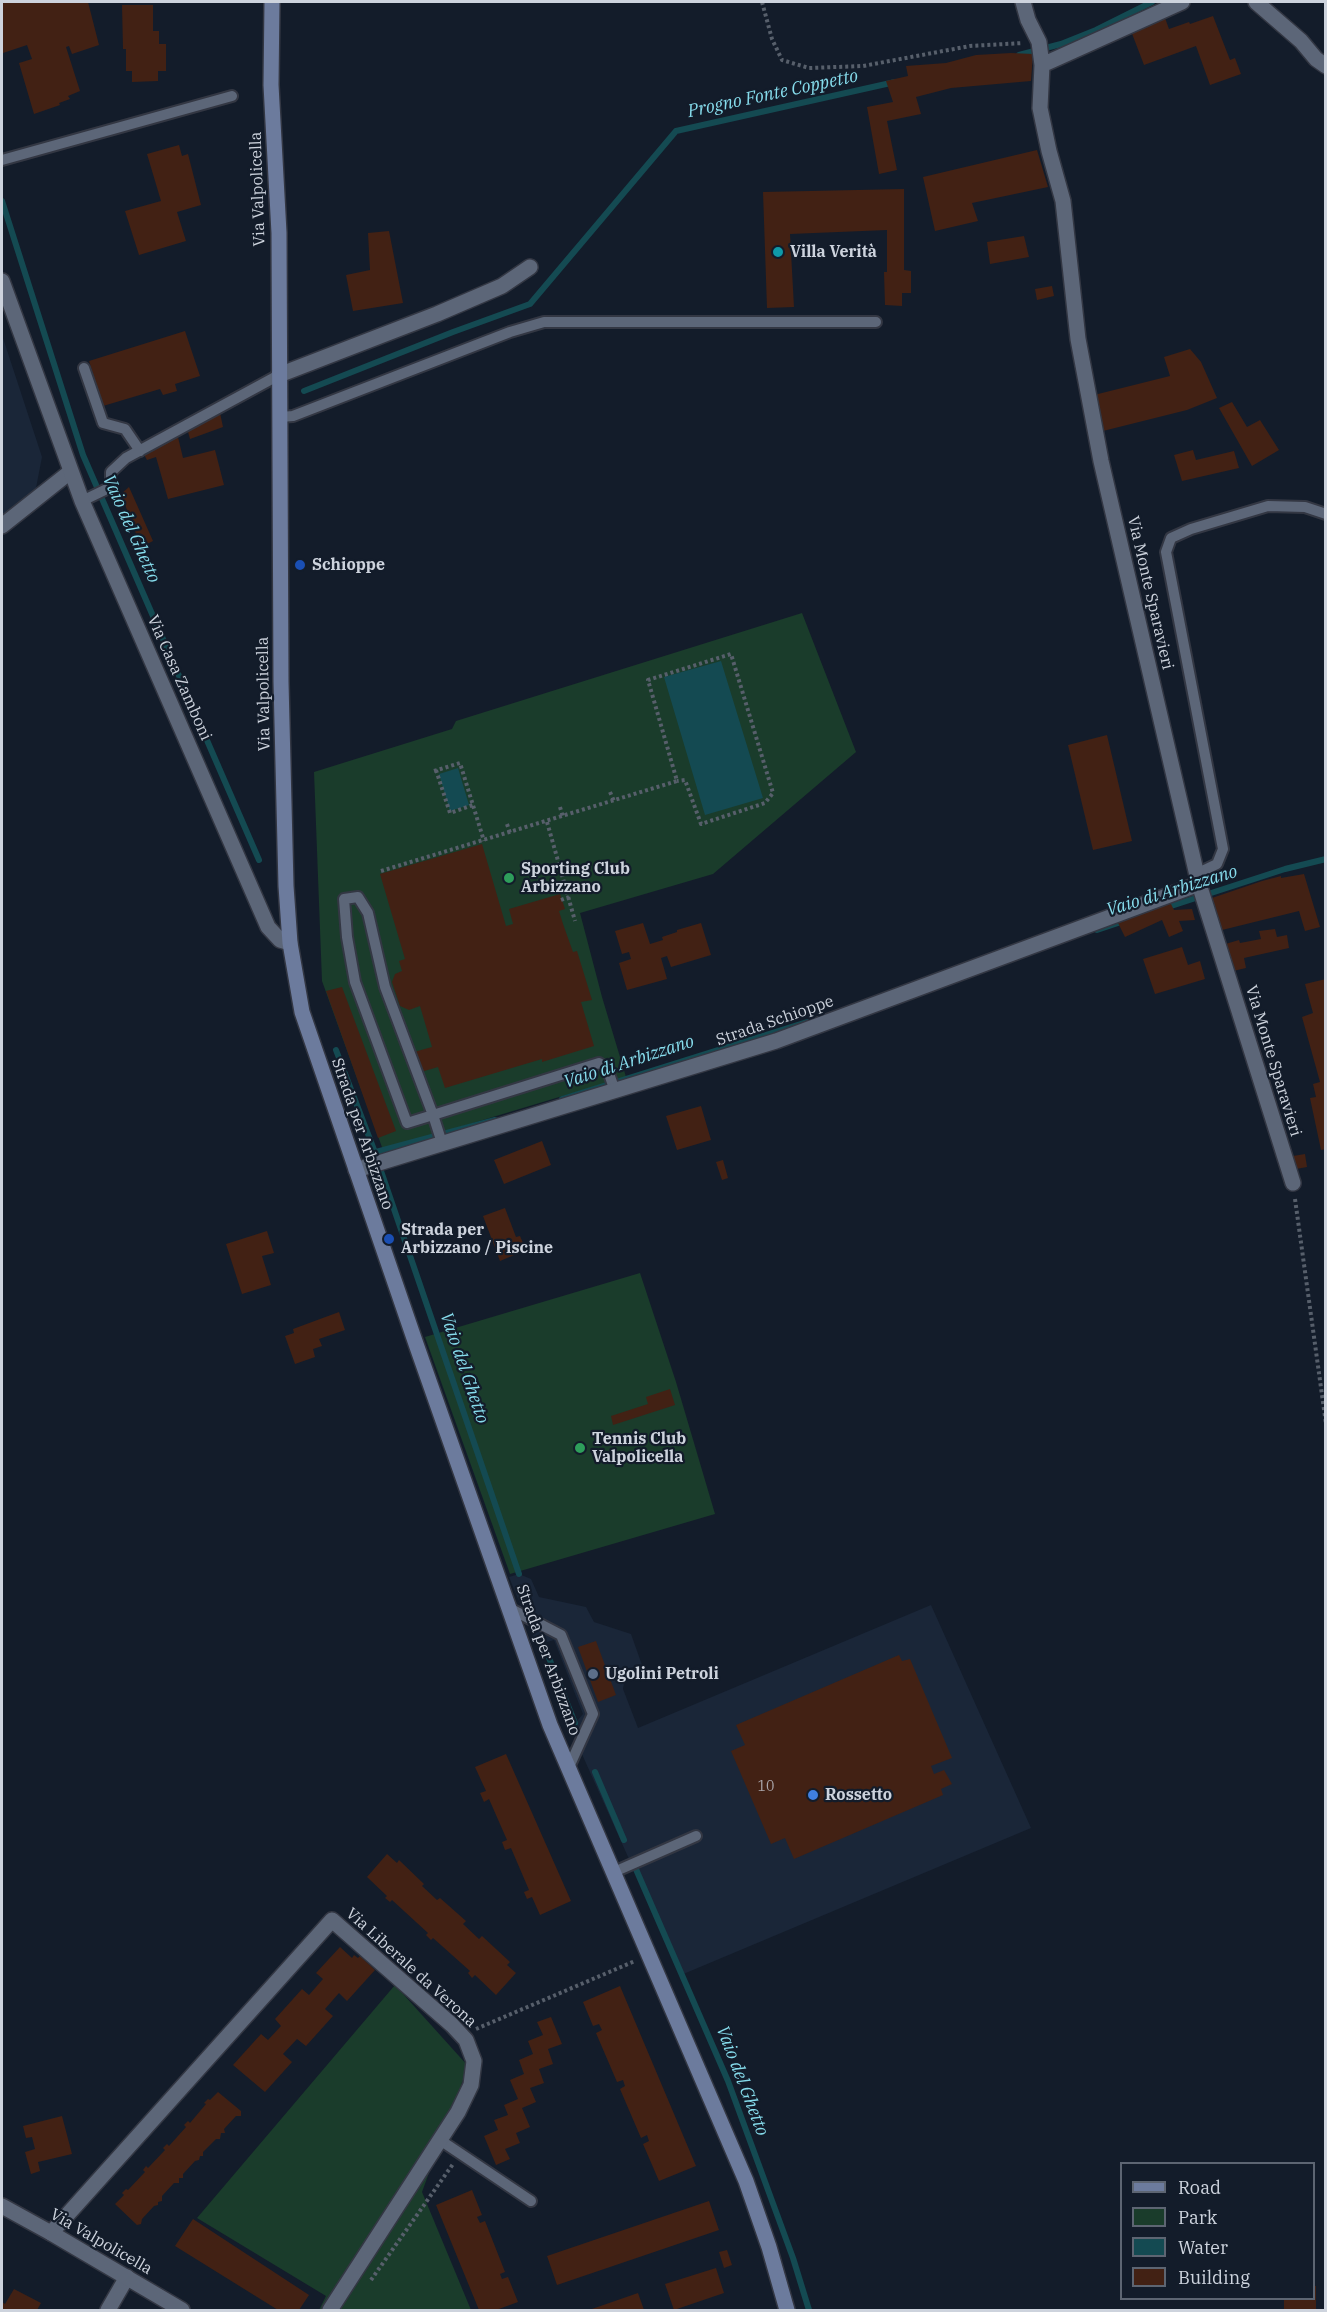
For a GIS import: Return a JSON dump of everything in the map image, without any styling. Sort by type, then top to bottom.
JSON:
[{"type":"main road","name":"Via Valpolicella","points":[[272,2],[271,85],[279,234],[281,682],[286,886],[290,943],[302,1011]]},
{"type":"main road","name":"Strada per Arbizzano","points":[[302,1011],[550,1725],[746,2181],[769,2247],[787,2310]]},
{"type":"street","name":"Via Monte Sparavieri","points":[[1023,2],[1028,20],[1039,42],[1042,64],[1040,108],[1063,201],[1078,339],[1101,461],[1198,879],[1293,1183]]},
{"type":"street","points":[[1042,64],[1182,2]]},
{"type":"street","points":[[1256,2],[1326,66]]},
{"type":"street","points":[[279,375],[470,300],[502,286],[530,267]]},
{"type":"street","name":"Via Casa Zamboni","points":[[2,281],[70,472],[88,498],[268,927],[280,940],[290,943]]},
{"type":"street","points":[[2,526],[70,472]]},
{"type":"street","name":"Strada Schioppe","points":[[356,1170],[776,1041],[1198,879]]},
{"type":"street","name":"Via Liberale da Verona","points":[[51,2233],[332,1920],[462,2035],[474,2061],[471,2085],[458,2112],[330,2310]]},
{"type":"street","name":"Via Valpolicella","points":[[2,2206],[182,2310]]},
{"type":"street","points":[[108,2310],[128,2277]]},
{"type":"lane","points":[[3,159],[232,96]]},
{"type":"lane","points":[[280,417],[294,416],[510,332],[544,322],[876,322]]},
{"type":"lane","points":[[84,368],[103,423],[125,429],[140,451]]},
{"type":"lane","points":[[88,498],[111,487],[111,472],[126,458],[279,375]]},
{"type":"lane","points":[[1198,879],[1217,864],[1223,849],[1166,552],[1172,538],[1191,529],[1268,506],[1305,507],[1326,514]]},
{"type":"lane","points":[[442,1143],[435,1119],[385,987],[368,913],[358,897],[344,899],[347,937],[355,982],[407,1123],[435,1119],[599,1063],[607,1068],[615,1091]]},
{"type":"lane","points":[[509,1608],[561,1635],[593,1714],[568,1767]]},
{"type":"lane","points":[[614,1872],[696,1836]]},
{"type":"lane","points":[[440,2140],[531,2200]]},
{"type":"path","points":[[762,2],[772,39],[782,60],[809,68],[862,66],[970,46],[1039,42]]},
{"type":"path","points":[[381,871],[685,780],[701,824],[765,803],[773,793],[731,654],[648,680],[677,782]]},
{"type":"path","points":[[473,805],[450,813],[435,770],[459,763],[473,805],[484,841]]},
{"type":"path","points":[[610,792],[614,801]]},
{"type":"path","points":[[560,807],[563,817]]},
{"type":"path","points":[[547,822],[575,921]]},
{"type":"path","points":[[507,824],[510,833]]},
{"type":"path","points":[[561,900],[569,897]]},
{"type":"path","points":[[1293,1183],[1326,1424]]},
{"type":"path","points":[[462,2035],[649,1955]]},
{"type":"path","points":[[371,2281],[460,2154]]},
{"type":"shaded area","points":[[2,335],[42,457],[36,488],[2,518]]},
{"type":"shaded area","points":[[519,1574],[531,1579],[539,1597],[586,1607],[594,1622],[631,1634],[642,1665],[626,1669],[623,1689],[638,1728],[931,1605],[1031,1828],[681,1975],[581,1752],[572,1727],[583,1714],[554,1640],[537,1645],[509,1577]]},
{"type":"green space","name":"Sporting Club Arbizzano","points":[[802,613],[856,752],[713,874],[580,913],[626,1077],[383,1150],[322,981],[314,772],[452,729],[456,721]]},
{"type":"green space","name":"Tennis Club Valpolicella","points":[[640,1273],[676,1382],[715,1514],[510,1574],[425,1337]]},
{"type":"green space","points":[[395,1985],[468,2066],[422,2192],[471,2310],[319,2310],[326,2296],[197,2218]]},
{"type":"water","points":[[721,661],[763,798],[705,815],[664,677]]},
{"type":"water","points":[[458,768],[469,805],[450,811],[439,774]]},
{"type":"building","points":[[2,2],[88,2],[99,45],[72,54],[69,46],[66,47],[80,91],[68,96],[70,99],[34,114],[19,63],[32,59],[27,45],[3,53]]},
{"type":"building","points":[[122,5],[153,5],[153,31],[159,31],[159,44],[166,44],[166,71],[158,71],[158,81],[132,82],[132,71],[126,71]]},
{"type":"building","points":[[1213,16],[1230,60],[1235,58],[1241,74],[1210,85],[1196,46],[1144,65],[1131,31],[1165,18],[1169,29]]},
{"type":"building","points":[[1033,54],[1031,81],[951,88],[916,97],[921,114],[887,121],[897,170],[879,174],[867,107],[893,102],[886,81],[908,76],[906,66],[946,63],[976,55]]},
{"type":"building","points":[[179,145],[182,156],[188,154],[201,205],[177,212],[186,241],[139,255],[125,211],[161,201],[147,154]]},
{"type":"building","points":[[1037,150],[1048,187],[972,203],[978,221],[935,231],[923,177]]},
{"type":"building","name":"Villa Verità","points":[[904,189],[904,270],[911,271],[911,293],[902,293],[902,306],[885,305],[884,272],[887,272],[887,230],[790,234],[794,307],[767,308],[763,192]]},
{"type":"building","points":[[389,231],[403,303],[353,311],[346,275],[370,270],[368,233]]},
{"type":"building","points":[[1024,236],[1029,257],[990,264],[987,242]]},
{"type":"building","points":[[1052,286],[1054,296],[1037,300],[1035,289]]},
{"type":"building","points":[[185,331],[200,376],[175,384],[177,391],[163,395],[160,389],[103,406],[89,361]]},
{"type":"building","points":[[1190,349],[1201,362],[1217,398],[1187,410],[1103,431],[1094,395],[1170,376],[1164,357]]},
{"type":"building","points":[[1232,402],[1247,427],[1260,420],[1279,450],[1252,466],[1219,408]]},
{"type":"building","points":[[219,408],[223,427],[190,439],[187,428]]},
{"type":"building","points":[[177,433],[183,458],[215,450],[224,485],[168,499],[156,457],[147,460],[142,451]]},
{"type":"building","points":[[1193,450],[1196,460],[1234,451],[1239,468],[1182,481],[1174,455]]},
{"type":"building","points":[[129,487],[153,541],[141,547],[121,494]]},
{"type":"building","points":[[1107,735],[1132,841],[1093,850],[1068,745]]},
{"type":"building","points":[[482,844],[506,926],[513,924],[509,909],[560,894],[565,909],[559,911],[573,952],[577,951],[592,1000],[581,1002],[594,1046],[445,1088],[438,1067],[421,1072],[414,1052],[432,1047],[420,1006],[409,1010],[400,1006],[392,982],[395,974],[402,971],[399,961],[405,959],[380,874]]},
{"type":"building","points":[[1304,874],[1320,927],[1305,931],[1299,911],[1218,931],[1209,899],[1281,876],[1281,878]]},
{"type":"building","points":[[1169,900],[1174,910],[1192,909],[1195,920],[1179,921],[1183,931],[1169,937],[1162,920],[1125,937],[1118,923]]},
{"type":"building","points":[[643,923],[650,944],[663,940],[662,937],[677,932],[677,930],[701,923],[711,955],[671,967],[667,956],[661,958],[667,979],[627,990],[619,963],[631,959],[629,952],[622,954],[615,931]]},
{"type":"building","points":[[1275,929],[1277,937],[1287,935],[1289,948],[1244,958],[1246,968],[1229,972],[1222,945],[1239,940],[1240,943],[1261,939],[1259,931]]},
{"type":"building","points":[[1182,947],[1188,965],[1200,961],[1205,979],[1155,994],[1143,959]]},
{"type":"building","points":[[1326,979],[1326,1149],[1321,1150],[1310,1098],[1316,1097],[1313,1084],[1320,1082],[1302,1017],[1313,1013],[1305,984]]},
{"type":"building","points":[[342,987],[396,1131],[378,1138],[326,991]]},
{"type":"building","points":[[701,1106],[711,1140],[677,1150],[666,1116]]},
{"type":"building","points":[[542,1141],[551,1165],[504,1184],[494,1160]]},
{"type":"building","points":[[1305,1154],[1307,1167],[1296,1169],[1293,1156]]},
{"type":"building","points":[[723,1160],[728,1178],[722,1180],[716,1162]]},
{"type":"building","points":[[505,1208],[516,1237],[520,1236],[526,1250],[500,1261],[483,1216]]},
{"type":"building","points":[[267,1231],[274,1253],[262,1256],[271,1285],[242,1294],[226,1244]]},
{"type":"building","points":[[339,1312],[345,1330],[319,1339],[322,1346],[313,1349],[315,1357],[295,1364],[285,1336],[294,1333],[293,1329]]},
{"type":"building","points":[[670,1389],[675,1405],[613,1425],[611,1416],[648,1404],[646,1397]]},
{"type":"building","points":[[596,1641],[616,1695],[598,1702],[578,1647]]},
{"type":"building","points":[[899,1655],[902,1661],[910,1659],[952,1758],[931,1766],[934,1774],[944,1770],[952,1784],[941,1789],[943,1795],[794,1859],[785,1838],[771,1844],[731,1751],[745,1745],[736,1725]]},
{"type":"building","points":[[506,1754],[571,1901],[540,1915],[532,1897],[527,1899],[524,1892],[529,1890],[511,1848],[505,1850],[502,1842],[507,1840],[489,1799],[484,1802],[480,1793],[486,1791],[475,1767]]},
{"type":"building","points":[[387,1854],[397,1863],[399,1860],[437,1900],[440,1898],[466,1921],[463,1924],[479,1939],[482,1936],[510,1962],[507,1965],[516,1973],[496,1995],[475,1975],[472,1978],[468,1973],[470,1971],[433,1938],[431,1940],[426,1935],[428,1933],[392,1900],[390,1902],[385,1898],[387,1896],[367,1877]]},
{"type":"building","points":[[340,1947],[352,1958],[354,1955],[358,1958],[360,1956],[375,1970],[347,2001],[339,1993],[325,2009],[333,2016],[306,2046],[297,2039],[283,2054],[292,2062],[265,2092],[233,2065],[261,2034],[268,2040],[281,2026],[275,2019],[302,1989],[309,1995],[323,1979],[316,1973]]},
{"type":"building","points":[[620,1986],[696,2166],[659,2181],[643,2144],[649,2141],[647,2135],[641,2138],[620,2089],[625,2086],[623,2080],[617,2082],[596,2033],[602,2030],[599,2024],[593,2026],[583,2002]]},
{"type":"building","points":[[551,2017],[562,2044],[548,2049],[553,2064],[539,2069],[544,2083],[530,2088],[536,2102],[522,2108],[530,2127],[516,2133],[520,2143],[505,2149],[510,2159],[496,2165],[484,2136],[498,2130],[494,2120],[508,2115],[504,2105],[518,2099],[510,2080],[524,2074],[519,2060],[533,2054],[528,2041],[543,2035],[537,2022]]},
{"type":"building","points":[[218,2092],[241,2111],[241,2116],[236,2116],[224,2129],[225,2133],[221,2133],[220,2139],[216,2139],[203,2152],[203,2156],[200,2156],[199,2160],[195,2161],[183,2174],[183,2178],[179,2178],[179,2183],[174,2183],[162,2196],[162,2201],[158,2202],[158,2205],[154,2206],[142,2219],[141,2224],[137,2225],[115,2204],[124,2195],[122,2193],[128,2190],[145,2172],[143,2170],[146,2166],[148,2168],[165,2150],[163,2148],[167,2144],[169,2146],[186,2127],[184,2125],[188,2121],[190,2123],[206,2104],[204,2103]]},
{"type":"building","points":[[62,2116],[72,2154],[38,2162],[40,2171],[31,2174],[25,2152],[35,2149],[32,2137],[26,2138],[23,2126]]},
{"type":"building","points":[[472,2190],[482,2215],[477,2217],[480,2223],[485,2221],[505,2272],[500,2274],[502,2279],[508,2277],[518,2302],[496,2310],[479,2310],[436,2205]]},
{"type":"building","points":[[709,2201],[719,2230],[557,2285],[547,2256]]},
{"type":"building","points":[[193,2219],[309,2295],[299,2310],[278,2310],[175,2246]]},
{"type":"building","points":[[727,2250],[732,2265],[724,2268],[719,2252]]},
{"type":"building","points":[[716,2268],[724,2293],[674,2310],[665,2284]]},
{"type":"building","points":[[1316,2286],[1316,2309],[1284,2309],[1284,2300],[1315,2300]]},
{"type":"building","points":[[14,2289],[41,2303],[37,2310],[2,2310],[2,2302],[5,2304]]},
{"type":"building","points":[[638,2293],[644,2310],[589,2310]]},
{"type":"waterway","name":"Progno Fonte Coppetto","points":[[1019,55],[1061,44],[1096,30],[1152,2]]},
{"type":"waterway","name":"Progno Fonte Coppetto","points":[[304,391],[530,304],[676,131],[895,82]]},
{"type":"waterway","name":"Vaio del Ghetto","points":[[2,201],[83,455],[259,860]]},
{"type":"waterway","name":"Vaio di Arbizzano","points":[[1165,908],[1285,869],[1326,859]]},
{"type":"waterway","name":"Vaio di Arbizzano","points":[[1097,930],[1127,920]]},
{"type":"waterway","name":"Vaio di Arbizzano","points":[[562,1099],[807,1022]]},
{"type":"waterway","name":"Vaio del Ghetto","points":[[336,1050],[376,1155]]},
{"type":"waterway","name":"Vaio di Arbizzano","points":[[376,1152],[495,1120]]},
{"type":"waterway","name":"Vaio del Ghetto","points":[[381,1171],[519,1574]]},
{"type":"waterway","name":"Vaio del Ghetto","points":[[543,1643],[575,1723]]},
{"type":"waterway","name":"Vaio del Ghetto","points":[[595,1772],[624,1840]]},
{"type":"waterway","name":"Vaio del Ghetto","points":[[635,1867],[728,2081],[793,2258],[809,2310]]},
{"type":"place","name":"Villa Verità","points":[[778,252]]},
{"type":"place","name":"Schioppe","points":[[300,565]]},
{"type":"place","name":"Sporting Club Arbizzano","points":[[509,878]]},
{"type":"place","name":"Strada per Arbizzano / Piscine","points":[[389,1239]]},
{"type":"place","name":"Tennis Club Valpolicella","points":[[580,1448]]},
{"type":"place","name":"Ugolini Petroli","points":[[593,1674]]},
{"type":"place","name":"Rossetto","points":[[813,1795]]}]
